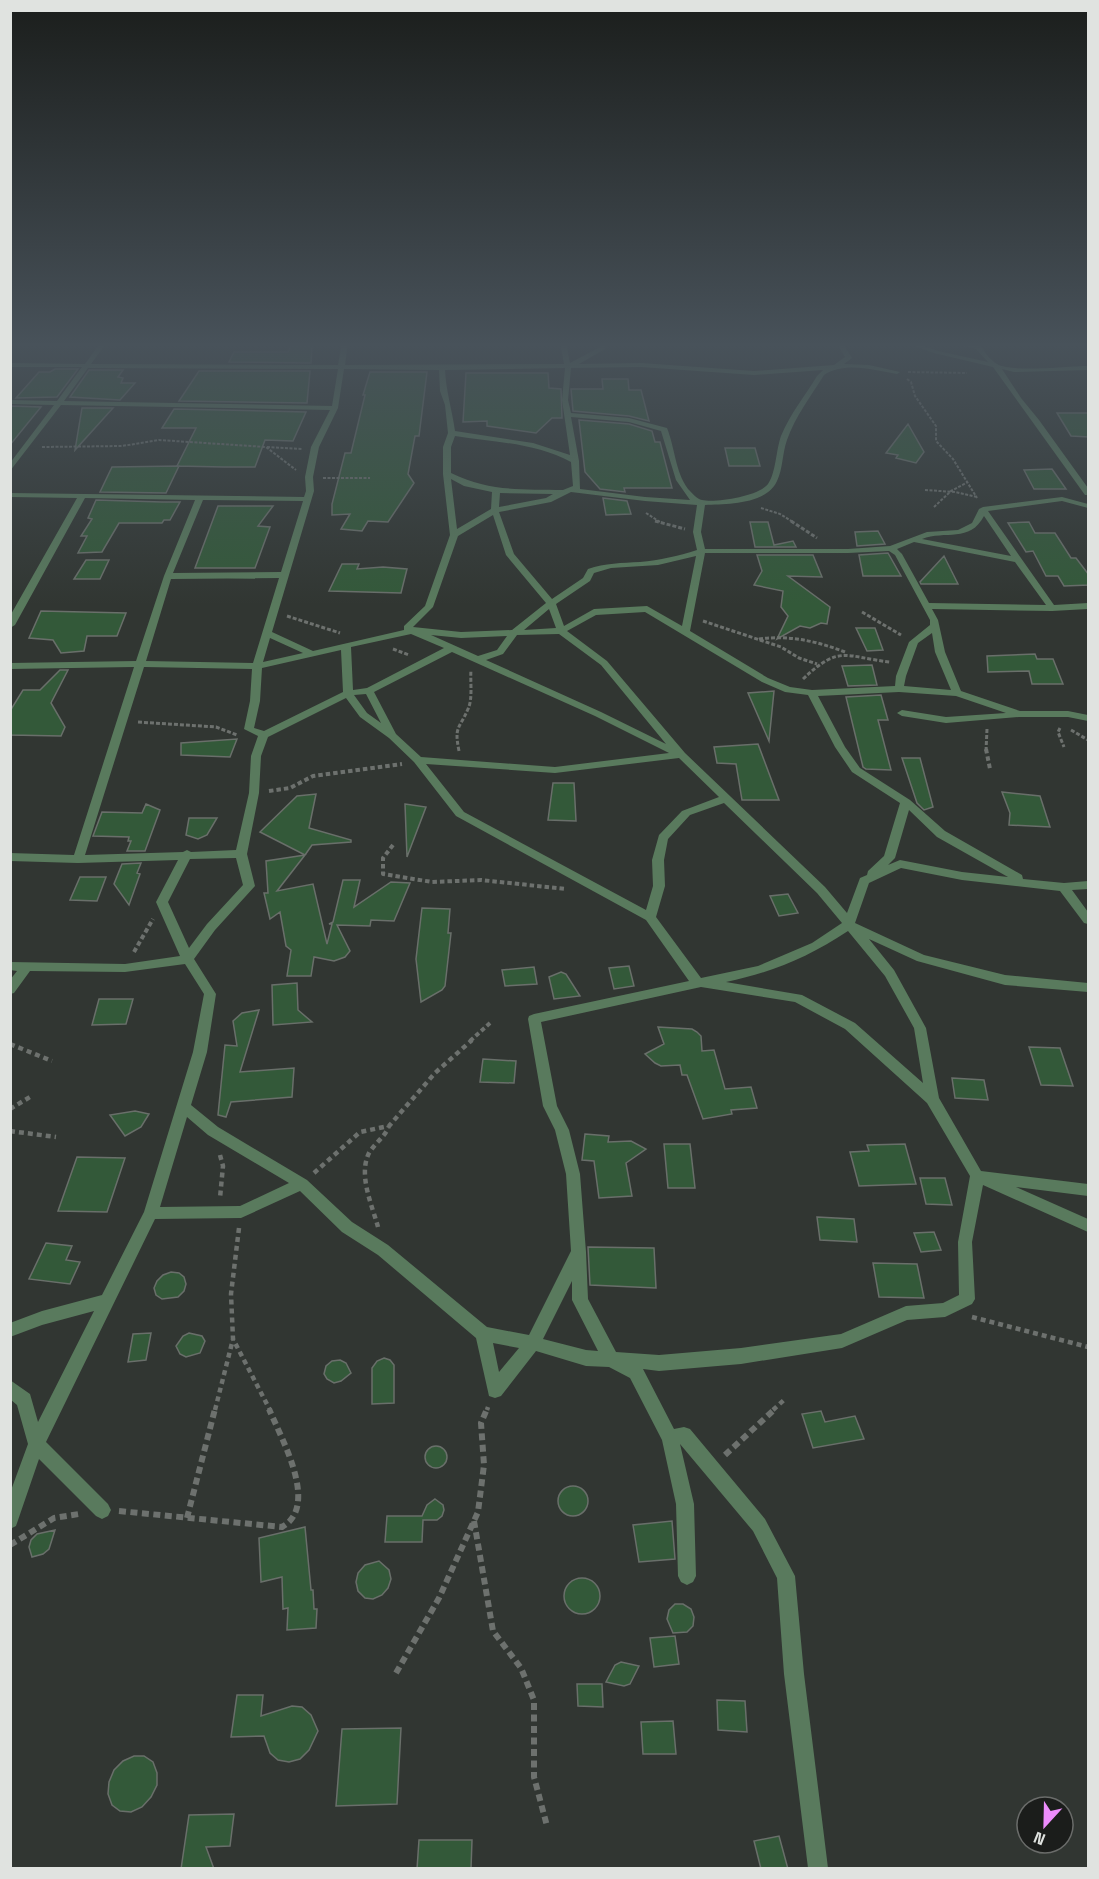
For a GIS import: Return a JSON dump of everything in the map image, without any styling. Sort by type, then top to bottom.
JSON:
[{"type":"street","points":[[10,469],[22,446],[36,430]]},
{"type":"street","points":[[264,735],[249,729],[255,701],[257,666],[310,491],[309,477],[314,453],[325,430]]},
{"type":"street","points":[[452,430],[447,447],[447,474],[454,535],[429,607],[407,628],[598,714],[681,755]]},
{"type":"street","points":[[454,535],[495,510],[548,500],[577,487],[570,430]]},
{"type":"street","points":[[663,430],[679,479],[691,499],[701,503]]},
{"type":"street","points":[[447,474],[468,484],[496,491],[569,491],[701,503],[750,497],[768,489],[775,479],[779,450],[788,430]]},
{"type":"street","points":[[1043,430],[1089,493]]},
{"type":"street","points":[[452,433],[519,443],[568,456],[575,461]]},
{"type":"street","points":[[496,491],[495,510],[510,555],[551,603],[561,631],[604,663],[681,755],[821,890],[890,973],[920,1028],[932,1099]]},
{"type":"street","points":[[10,495],[307,499]]},
{"type":"street","points":[[10,625],[83,495]]},
{"type":"street","points":[[78,859],[168,576],[200,497]]},
{"type":"street","points":[[983,509],[1062,499],[1089,506]]},
{"type":"street","points":[[685,632],[701,551],[697,532],[701,503]]},
{"type":"street","points":[[476,660],[500,652],[512,635],[551,603],[587,579],[591,571],[605,565],[633,565],[684,558],[701,551],[831,551],[891,548],[927,534],[959,532],[975,525],[983,509]]},
{"type":"street","points":[[983,509],[1052,608]]},
{"type":"street","points":[[916,540],[1020,560]]},
{"type":"street","points":[[891,548],[898,554],[928,606],[934,620],[940,652],[957,693]]},
{"type":"street","points":[[168,576],[284,575]]},
{"type":"street","points":[[928,606],[1052,608],[1089,606]]},
{"type":"street","points":[[10,666],[140,664],[257,666],[411,631],[461,635],[512,635],[561,631],[594,612],[647,609],[765,680],[788,690],[812,693],[899,689],[957,693],[1019,714]]},
{"type":"street","points":[[899,689],[914,642],[934,627]]},
{"type":"street","points":[[267,633],[313,654]]},
{"type":"street","points":[[346,647],[348,693],[363,715],[393,736],[418,761],[460,814],[650,917],[696,982],[798,998],[850,1026],[932,1099],[977,1176],[1089,1226]]},
{"type":"street","points":[[10,966],[125,968],[188,958],[211,927],[249,886],[241,854],[254,793],[256,756],[264,735],[348,693],[369,691],[450,649]]},
{"type":"street","points":[[369,691],[393,736]]},
{"type":"street","points":[[812,693],[840,747],[856,770],[906,802],[941,834],[1023,881]]},
{"type":"street","points":[[902,713],[946,720],[1019,714],[1068,714],[1089,718]]},
{"type":"street","points":[[418,761],[555,770],[681,755]]},
{"type":"street","points":[[650,917],[659,886],[658,860],[663,838],[686,813],[727,798]]},
{"type":"street","points":[[687,1576],[685,1504],[670,1438],[636,1373],[611,1360],[580,1300],[573,1174],[562,1130],[550,1106],[534,1020],[696,982],[761,970],[816,946],[848,925],[864,881],[889,858],[906,802]]},
{"type":"street","points":[[10,1520],[36,1444],[151,1213],[200,1052],[210,994],[188,958],[162,902],[187,854]]},
{"type":"street","points":[[10,857],[78,859],[241,854]]},
{"type":"street","points":[[864,881],[900,864],[962,876],[1064,886],[1089,885]]},
{"type":"street","points":[[1064,886],[1089,920]]},
{"type":"street","points":[[848,925],[921,958],[942,964],[1005,980],[1089,987]]},
{"type":"street","points":[[10,990],[26,967]]},
{"type":"street","points":[[184,1107],[213,1131],[302,1184],[347,1227],[383,1250],[483,1334],[533,1343],[586,1358],[659,1363],[741,1356],[842,1341],[906,1313],[945,1310],[968,1299],[965,1242],[977,1176]]},
{"type":"street","points":[[977,1176],[1089,1190]]},
{"type":"street","points":[[151,1213],[241,1212],[302,1184]]},
{"type":"street","points":[[495,1390],[533,1343],[579,1252]]},
{"type":"street","points":[[10,1330],[42,1318],[108,1300]]},
{"type":"street","points":[[483,1334],[495,1390]]},
{"type":"street","points":[[10,1388],[24,1400],[36,1444],[102,1510]]},
{"type":"street","points":[[670,1438],[684,1435],[759,1525],[786,1576],[794,1674],[818,1869]]},
{"type":"path","points":[[936,430],[936,441],[946,450],[983,509]]},
{"type":"path","points":[[22,446],[122,446],[159,440],[298,448],[314,453]]},
{"type":"path","points":[[267,447],[289,467],[309,477],[370,478]]},
{"type":"path","points":[[934,507],[951,491],[968,482]]},
{"type":"path","points":[[925,490],[951,491],[1007,506]]},
{"type":"path","points":[[759,507],[780,514],[819,539],[831,551]]},
{"type":"path","points":[[646,513],[656,521],[697,532]]},
{"type":"path","points":[[689,616],[759,639],[817,664]]},
{"type":"path","points":[[759,639],[776,636],[794,637],[886,662],[906,662]]},
{"type":"path","points":[[788,690],[817,664],[835,654],[846,652]]},
{"type":"path","points":[[463,764],[456,735],[459,723],[469,708],[471,670],[476,660]]},
{"type":"path","points":[[985,718],[988,742],[986,754],[990,769]]},
{"type":"path","points":[[120,726],[139,722],[166,722],[216,728],[240,736],[264,735]]},
{"type":"path","points":[[254,793],[290,788],[313,776],[418,761]]},
{"type":"path","points":[[393,845],[383,854],[381,864],[383,874],[432,882],[481,880],[608,894]]},
{"type":"path","points":[[125,968],[162,902]]},
{"type":"path","points":[[383,1250],[366,1177],[368,1155],[387,1135],[389,1126],[435,1073],[490,1023]]},
{"type":"path","points":[[10,1044],[52,1061]]},
{"type":"path","points":[[10,1109],[30,1097]]},
{"type":"path","points":[[302,1184],[360,1132],[389,1126]]},
{"type":"path","points":[[10,1131],[56,1137]]},
{"type":"path","points":[[187,1518],[233,1339],[231,1294],[241,1212],[220,1200],[223,1166],[213,1131]]},
{"type":"path","points":[[945,1310],[1089,1347]]},
{"type":"path","points":[[10,1545],[54,1518],[102,1510],[282,1527],[291,1522],[297,1511],[299,1484],[266,1401],[233,1339]]},
{"type":"path","points":[[396,1673],[439,1598],[478,1512],[484,1465],[481,1423],[495,1390]]},
{"type":"path","points":[[711,1469],[785,1399]]},
{"type":"path","points":[[474,1521],[493,1631],[521,1668],[534,1700],[534,1777],[547,1826]]},
{"type":"building","points":[[10,430],[22,430],[10,445]]},
{"type":"building","points":[[78,430],[93,430],[75,450]]},
{"type":"building","points":[[195,430],[298,430],[293,441],[265,440],[255,467],[177,466]]},
{"type":"building","points":[[357,430],[420,430],[419,436],[415,436],[408,474],[414,483],[388,522],[368,521],[362,531],[341,529],[350,514],[332,515],[332,504],[345,453],[351,453]]},
{"type":"building","points":[[513,430],[540,430],[536,433]]},
{"type":"building","points":[[580,430],[648,430],[652,431],[655,442],[660,442],[672,488],[624,488],[625,492],[600,489],[585,472]]},
{"type":"building","points":[[904,430],[911,430],[924,452],[916,463],[896,458],[898,455],[886,453]]},
{"type":"building","points":[[1067,430],[1089,430],[1089,437],[1071,436]]},
{"type":"building","points":[[725,448],[755,448],[760,466],[729,466]]},
{"type":"building","points":[[179,466],[166,493],[100,492],[112,467]]},
{"type":"building","points":[[1052,469],[1066,489],[1034,489],[1024,470]]},
{"type":"building","points":[[603,498],[627,501],[631,514],[606,515]]},
{"type":"building","points":[[96,500],[180,502],[170,520],[164,520],[162,523],[119,523],[102,552],[78,553],[87,536],[81,536],[92,519],[88,518]]},
{"type":"building","points":[[218,506],[273,506],[258,526],[270,527],[255,568],[195,568]]},
{"type":"building","points":[[750,522],[768,522],[774,545],[793,541],[796,547],[755,547]]},
{"type":"building","points":[[1029,522],[1035,533],[1055,533],[1071,558],[1076,558],[1089,575],[1089,585],[1064,586],[1058,576],[1046,576],[1033,551],[1026,552],[1008,523]]},
{"type":"building","points":[[878,531],[885,544],[857,546],[855,532]]},
{"type":"building","points":[[888,553],[901,576],[863,576],[859,555]]},
{"type":"building","points":[[757,555],[813,555],[822,577],[788,576],[830,607],[827,624],[821,623],[810,628],[800,626],[777,639],[788,616],[781,607],[783,591],[754,585],[762,571]]},
{"type":"building","points":[[944,556],[958,584],[921,584],[920,582]]},
{"type":"building","points":[[86,560],[109,560],[100,579],[74,579]]},
{"type":"building","points":[[342,564],[359,564],[357,569],[383,567],[407,569],[401,593],[329,591]]},
{"type":"building","points":[[41,611],[126,613],[117,636],[87,636],[84,651],[61,653],[53,640],[29,638]]},
{"type":"building","points":[[856,628],[875,628],[883,650],[867,651]]},
{"type":"building","points":[[1035,654],[1037,659],[1053,659],[1063,684],[1032,684],[1029,671],[988,672],[987,656]]},
{"type":"building","points":[[872,665],[877,685],[848,686],[842,666]]},
{"type":"building","points":[[60,670],[68,670],[51,703],[65,727],[61,736],[10,735],[10,711],[23,690],[40,690]]},
{"type":"building","points":[[774,691],[769,741],[748,693]]},
{"type":"building","points":[[881,695],[888,720],[878,720],[891,770],[863,767],[846,697]]},
{"type":"building","points":[[237,739],[230,757],[181,755],[181,743]]},
{"type":"building","points":[[758,744],[779,800],[742,800],[736,764],[717,763],[714,747]]},
{"type":"building","points":[[902,758],[920,758],[933,807],[924,810],[917,803]]},
{"type":"building","points":[[553,783],[574,783],[576,821],[548,820]]},
{"type":"building","points":[[1002,792],[1040,796],[1050,827],[1009,825],[1010,813]]},
{"type":"building","points":[[316,794],[309,828],[351,840],[351,842],[312,845],[305,855],[260,832],[297,796]]},
{"type":"building","points":[[146,804],[160,810],[145,851],[127,851],[131,841],[128,841],[129,837],[93,836],[102,812],[142,813]]},
{"type":"building","points":[[405,804],[426,807],[407,857]]},
{"type":"building","points":[[189,818],[217,818],[207,835],[198,839],[186,835]]},
{"type":"building","points":[[305,855],[277,891],[313,884],[327,944],[332,924],[329,924],[333,922],[343,880],[360,880],[354,907],[391,882],[410,883],[394,921],[371,920],[370,926],[337,925],[350,951],[345,957],[334,961],[314,957],[311,976],[287,976],[291,950],[286,946],[280,912],[270,919],[264,893],[268,893],[266,861]]},
{"type":"building","points":[[141,863],[137,873],[140,874],[129,905],[114,884],[122,864]]},
{"type":"building","points":[[80,877],[106,877],[97,901],[70,900]]},
{"type":"building","points":[[788,894],[798,913],[779,916],[770,896]]},
{"type":"building","points":[[422,908],[450,909],[448,933],[451,933],[445,986],[421,1002],[416,959]]},
{"type":"building","points":[[629,966],[634,986],[614,989],[609,968]]},
{"type":"building","points":[[534,967],[537,984],[505,986],[502,970]]},
{"type":"building","points":[[561,972],[566,974],[580,996],[554,999],[549,977]]},
{"type":"building","points":[[297,983],[298,1010],[312,1022],[273,1025],[272,985]]},
{"type":"building","points":[[99,999],[133,999],[126,1024],[92,1025]]},
{"type":"building","points":[[259,1010],[240,1072],[294,1068],[292,1097],[231,1102],[226,1117],[218,1115],[225,1045],[237,1046],[233,1021],[242,1013]]},
{"type":"building","points":[[658,1027],[692,1029],[697,1032],[701,1036],[702,1051],[714,1050],[725,1089],[751,1087],[757,1108],[731,1110],[732,1114],[703,1119],[687,1075],[682,1075],[680,1065],[661,1066],[645,1054],[664,1044]]},
{"type":"building","points":[[1029,1047],[1060,1048],[1073,1086],[1041,1085]]},
{"type":"building","points":[[483,1059],[516,1061],[514,1083],[480,1082]]},
{"type":"building","points":[[952,1078],[984,1080],[988,1100],[955,1098]]},
{"type":"building","points":[[135,1111],[149,1114],[141,1127],[125,1136],[110,1115]]},
{"type":"building","points":[[585,1134],[609,1136],[608,1142],[631,1141],[646,1149],[626,1163],[632,1196],[599,1198],[594,1161],[582,1160]]},
{"type":"building","points":[[664,1144],[690,1144],[695,1188],[668,1188]]},
{"type":"building","points":[[905,1144],[916,1184],[859,1186],[850,1152],[869,1151],[867,1145]]},
{"type":"building","points":[[77,1157],[125,1158],[107,1212],[58,1211]]},
{"type":"building","points":[[920,1178],[945,1178],[952,1205],[926,1204]]},
{"type":"building","points":[[817,1217],[854,1219],[857,1242],[820,1240]]},
{"type":"building","points":[[934,1232],[941,1250],[921,1252],[914,1233]]},
{"type":"building","points":[[46,1243],[72,1246],[66,1260],[80,1262],[70,1284],[29,1279]]},
{"type":"building","points":[[588,1247],[654,1248],[656,1288],[590,1285]]},
{"type":"building","points":[[873,1263],[917,1264],[924,1298],[879,1297]]},
{"type":"building","points":[[171,1272],[179,1273],[184,1277],[186,1284],[184,1291],[178,1297],[162,1299],[156,1295],[154,1288],[163,1275]]},
{"type":"building","points":[[151,1333],[146,1360],[128,1362],[133,1334]]},
{"type":"building","points":[[189,1333],[202,1336],[205,1341],[200,1353],[186,1357],[180,1354],[176,1346],[183,1336]]},
{"type":"building","points":[[384,1358],[390,1360],[394,1365],[394,1403],[372,1404],[372,1368],[377,1361]]},
{"type":"building","points":[[340,1360],[346,1363],[351,1373],[341,1381],[334,1383],[324,1374],[326,1366],[332,1361]]},
{"type":"building","points":[[821,1411],[825,1422],[855,1416],[864,1439],[813,1448],[802,1414]]},
{"type":"building","points":[[432,1446],[440,1446],[447,1453],[447,1461],[440,1468],[432,1468],[425,1461],[425,1453]]},
{"type":"building","points":[[573,1486],[584,1490],[588,1501],[584,1512],[573,1516],[562,1512],[558,1501],[562,1490]]},
{"type":"building","points":[[435,1499],[443,1505],[444,1510],[442,1516],[437,1520],[423,1520],[422,1542],[385,1542],[387,1516],[422,1516],[427,1505]]},
{"type":"building","points":[[672,1521],[675,1559],[639,1562],[633,1525]]},
{"type":"building","points":[[305,1527],[311,1590],[313,1590],[314,1609],[317,1609],[316,1628],[287,1630],[288,1608],[283,1609],[282,1577],[261,1582],[259,1538]]},
{"type":"building","points":[[55,1530],[49,1549],[43,1554],[32,1557],[29,1547],[31,1540],[37,1534]]},
{"type":"building","points":[[379,1561],[389,1570],[391,1579],[388,1588],[382,1595],[373,1599],[365,1598],[358,1591],[356,1582],[358,1573],[365,1565]]},
{"type":"building","points":[[582,1578],[595,1583],[600,1596],[595,1609],[582,1614],[569,1609],[564,1596],[569,1583]]},
{"type":"building","points":[[675,1604],[683,1604],[691,1609],[694,1617],[693,1626],[687,1632],[673,1633],[667,1619],[669,1610]]},
{"type":"building","points":[[675,1636],[679,1664],[654,1667],[650,1638]]},
{"type":"building","points":[[621,1662],[639,1666],[630,1684],[624,1686],[606,1682],[615,1665]]},
{"type":"building","points":[[577,1684],[602,1684],[603,1707],[578,1706]]},
{"type":"building","points":[[237,1695],[263,1695],[261,1716],[292,1706],[302,1707],[311,1715],[318,1731],[309,1750],[300,1759],[289,1762],[278,1760],[270,1753],[264,1736],[231,1737]]},
{"type":"building","points":[[717,1700],[745,1701],[747,1732],[718,1730]]},
{"type":"building","points":[[673,1721],[676,1754],[643,1754],[641,1722]]},
{"type":"building","points":[[401,1728],[397,1804],[336,1806],[342,1729]]},
{"type":"building","points":[[134,1756],[144,1756],[153,1762],[157,1773],[157,1785],[151,1797],[142,1807],[131,1812],[120,1811],[112,1805],[108,1794],[109,1782],[114,1770],[123,1761]]},
{"type":"building","points":[[234,1814],[230,1846],[206,1847],[214,1869],[181,1869],[189,1815]]},
{"type":"building","points":[[779,1836],[788,1869],[761,1869],[754,1841]]},
{"type":"building","points":[[419,1840],[472,1840],[471,1869],[417,1869]]}]
